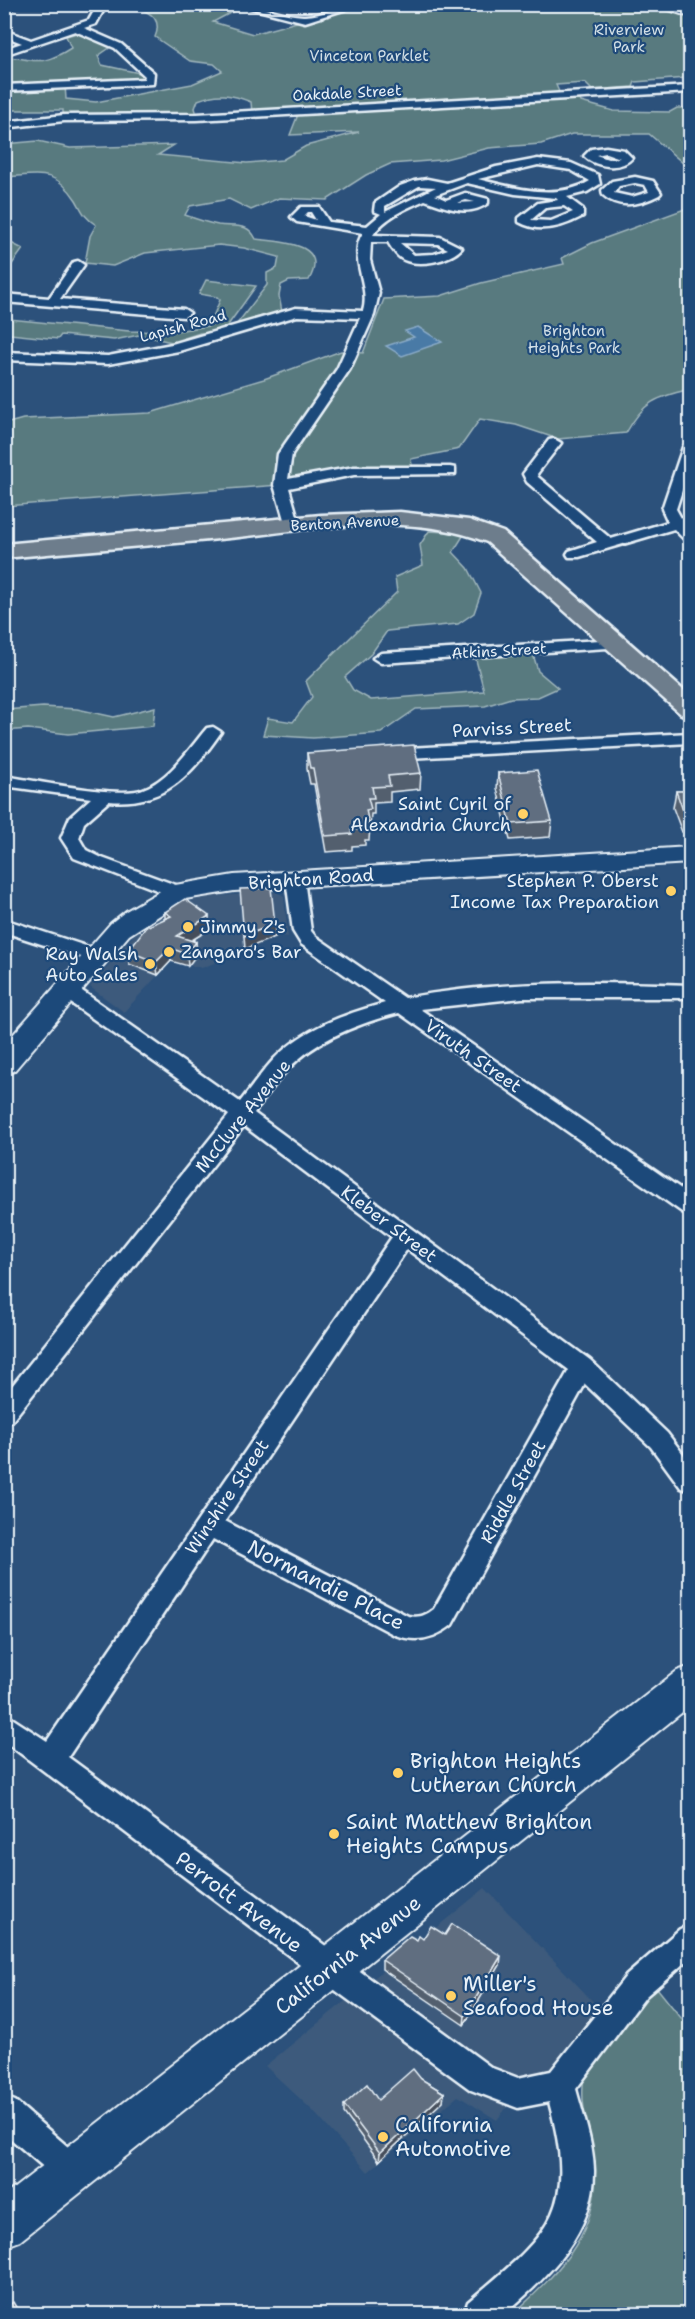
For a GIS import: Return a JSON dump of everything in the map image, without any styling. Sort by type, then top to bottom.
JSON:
[{"type":"main road","name":"Benton Avenue","points":[[4,551],[377,519],[454,524],[479,529],[495,537],[617,644],[686,698]]},
{"type":"street","points":[[4,8],[15,4]]},
{"type":"street","points":[[4,52],[95,20],[103,4]]},
{"type":"street","points":[[239,4],[305,18],[358,4]]},
{"type":"street","points":[[333,4],[348,8]]},
{"type":"street","points":[[658,4],[690,13]]},
{"type":"street","points":[[4,88],[149,82],[150,75],[124,50],[75,28]]},
{"type":"street","points":[[4,33],[32,43]]},
{"type":"street","name":"Oakdale Street","points":[[4,125],[64,118],[280,117],[690,89]]},
{"type":"street","points":[[576,167],[592,158]]},
{"type":"street","points":[[292,526],[281,484],[280,467],[285,454],[339,379],[357,346],[373,293],[365,268],[368,234],[377,222],[447,186],[523,164],[540,162],[576,167],[594,177],[596,182]]},
{"type":"street","points":[[467,180],[562,198],[588,189],[596,182]]},
{"type":"street","points":[[390,214],[379,210],[379,206],[412,183],[433,182],[447,186]]},
{"type":"street","points":[[596,182],[613,185]]},
{"type":"street","points":[[426,196],[447,203]]},
{"type":"street","points":[[324,224],[393,240]]},
{"type":"street","points":[[52,302],[78,265]]},
{"type":"street","points":[[4,298],[184,313]]},
{"type":"street","name":"Lapish Road","points":[[4,356],[108,360],[185,345],[296,312],[322,310],[368,315]]},
{"type":"street","points":[[554,443],[533,468],[530,474],[532,479],[608,544]]},
{"type":"street","points":[[669,509],[690,447]]},
{"type":"street","points":[[281,484],[354,471],[450,471]]},
{"type":"street","points":[[669,509],[690,512]]},
{"type":"street","points":[[669,509],[684,522],[690,537]]},
{"type":"street","points":[[574,554],[684,522]]},
{"type":"street","name":"Atkins Street","points":[[381,658],[617,644]]},
{"type":"street","points":[[4,781],[105,795],[130,797],[147,794],[160,788],[213,732]]},
{"type":"street","name":"Parviss Street","points":[[372,755],[690,738]]},
{"type":"street","points":[[105,795],[76,820],[70,838],[80,854],[178,892]]},
{"type":"street","name":"Brighton Road","points":[[4,1064],[120,929],[135,917],[178,892],[209,886],[295,879],[690,855]]},
{"type":"street","name":"Viruth Street","points":[[295,879],[304,936],[690,1206]]},
{"type":"street","points":[[4,925],[97,956]]},
{"type":"street","name":"Kleber Street","points":[[68,991],[243,1115],[582,1367],[659,1440],[690,1481]]},
{"type":"street","name":"McClure Avenue","points":[[4,1414],[282,1063],[310,1042],[354,1018],[445,995],[507,991],[690,991]]},
{"type":"street","name":"Winshire Street","points":[[50,1760],[405,1235]]},
{"type":"street","name":"Riddle Street","points":[[443,1617],[582,1367]]},
{"type":"street","name":"Normandie Place","points":[[209,1525],[404,1627],[421,1629],[443,1617]]},
{"type":"street","name":"California Avenue","points":[[4,2225],[330,1970],[690,1683]]},
{"type":"street","name":"Perrott Avenue","points":[[4,1725],[330,1970],[482,2079],[518,2093],[560,2085]]},
{"type":"street","points":[[480,2314],[538,2262],[560,2234],[574,2202],[578,2172],[560,2085],[636,1986],[690,1939]]},
{"type":"street","points":[[4,2112],[72,2171]]},
{"type":"shaded area","points":[[418,327],[442,342],[402,356],[386,346],[414,337],[405,331]]},
{"type":"shaded area","points":[[277,892],[284,896],[288,937],[282,936],[202,968],[171,961],[124,1012],[90,987],[133,936],[166,911],[190,901],[214,896]]},
{"type":"shaded area","points":[[485,1888],[603,2012],[553,2075],[518,2093],[497,2120],[458,2096],[368,2172],[312,2110],[265,2066]]},
{"type":"green space","points":[[117,5],[215,5],[211,7],[234,11],[213,22],[253,34],[359,5],[690,5],[690,54],[687,53],[685,60],[690,64],[690,74],[686,78],[635,82],[633,87],[592,90],[585,83],[556,85],[560,94],[252,113],[251,102],[237,97],[218,95],[198,100],[195,108],[198,118],[63,120],[63,110],[5,110],[5,57],[39,61],[52,58],[71,48],[66,36],[77,33],[111,47],[98,56],[102,65],[149,75],[149,79],[65,85],[66,99],[96,102],[192,84],[222,71],[214,64],[190,61],[155,37],[156,21],[147,12]]},
{"type":"green space","points":[[578,97],[581,102],[614,111],[670,112],[677,108],[690,108],[690,169],[649,134],[572,134],[541,144],[489,148],[441,160],[390,164],[366,175],[327,200],[279,198],[251,210],[229,199],[190,206],[185,215],[218,225],[240,226],[249,230],[256,239],[299,246],[308,251],[313,258],[314,267],[309,280],[289,281],[281,285],[279,296],[282,312],[233,329],[267,285],[267,273],[277,268],[279,257],[244,248],[219,245],[145,253],[113,266],[85,263],[90,236],[96,225],[86,217],[68,190],[53,178],[45,176],[5,177],[5,144],[38,141],[70,148],[174,145],[158,155],[247,163],[282,160],[306,146],[359,132],[290,135],[296,114]]},
{"type":"green space","name":"Brighton Heights Park","points":[[690,207],[690,389],[652,402],[632,422],[626,433],[558,439],[516,425],[480,419],[459,449],[411,459],[412,465],[441,466],[441,475],[361,473],[292,484],[5,506],[5,424],[23,419],[150,413],[264,379],[341,351],[363,353],[384,299],[440,296],[481,283],[564,264],[562,258],[592,243]]},
{"type":"green space","points":[[5,240],[23,249],[5,274]]},
{"type":"green space","points":[[206,280],[256,286],[223,332],[200,333],[172,342],[139,335],[114,340],[61,335],[58,339],[10,334],[5,341],[5,319],[129,331],[169,332],[209,326],[220,300],[217,297],[199,294]]},
{"type":"green space","points":[[429,531],[465,533],[453,552],[468,568],[481,593],[474,613],[458,624],[387,631],[371,654],[345,677],[353,690],[371,700],[484,691],[475,656],[533,654],[538,671],[558,688],[538,697],[511,698],[485,706],[416,709],[381,733],[313,738],[263,735],[268,718],[293,722],[312,697],[306,681],[397,592],[395,577],[423,565],[420,545]]},
{"type":"green space","points":[[43,707],[77,709],[114,717],[155,707],[153,726],[68,734],[28,729],[5,731],[5,710]]},
{"type":"green space","points":[[657,1988],[690,2029],[690,2314],[513,2314],[547,2281],[576,2246],[593,2205],[595,2181],[593,2156],[583,2096],[585,2072],[589,2061],[611,2031]]},
{"type":"building","points":[[414,745],[421,773],[388,776],[390,786],[372,787],[374,798],[368,798],[371,809],[366,810],[369,824],[364,824],[365,829],[351,830],[352,834],[325,836],[313,768],[310,768],[307,753]]},
{"type":"building","points":[[537,770],[552,821],[511,824],[498,773]]},
{"type":"building","points":[[676,791],[690,791],[690,815],[685,816]]},
{"type":"building","points":[[271,888],[275,924],[244,936],[240,889]]},
{"type":"building","points":[[185,899],[209,916],[177,936],[196,942],[187,954],[170,948],[156,962],[128,951],[146,927],[171,916],[165,912]]},
{"type":"building","name":"Miller's Seafood House","points":[[452,1924],[501,1956],[465,2016],[382,1960],[410,1936],[417,1940],[419,1936],[423,1939],[431,1926],[445,1935]]},
{"type":"building","name":"California Automotive","points":[[413,2069],[421,2079],[444,2093],[380,2153],[344,2105],[367,2084],[378,2100]]},
{"type":"building","points":[[13,2302],[20,2314],[4,2314],[4,2309]]},
{"type":"place","name":"Saint Cyril of Alexandria Church","points":[[523,814]]},
{"type":"place","name":"Stephen P. Oberst Income Tax Preparation","points":[[671,891]]},
{"type":"place","name":"Jimmy Z's","points":[[188,927]]},
{"type":"place","name":"Zangaro's Bar","points":[[169,952]]},
{"type":"place","name":"Ray Walsh Auto Sales","points":[[150,964]]},
{"type":"place","name":"Brighton Heights Lutheran Church","points":[[398,1773]]},
{"type":"place","name":"Saint Matthew Brighton Heights Campus","points":[[334,1834]]},
{"type":"place","name":"Miller's Seafood House","points":[[451,1996]]},
{"type":"place","name":"California Automotive","points":[[383,2137]]},
{"type":"park label","name":"Riverview Park","points":[[629,38]]},
{"type":"park label","name":"Vinceton Parklet","points":[[369,56]]}]
